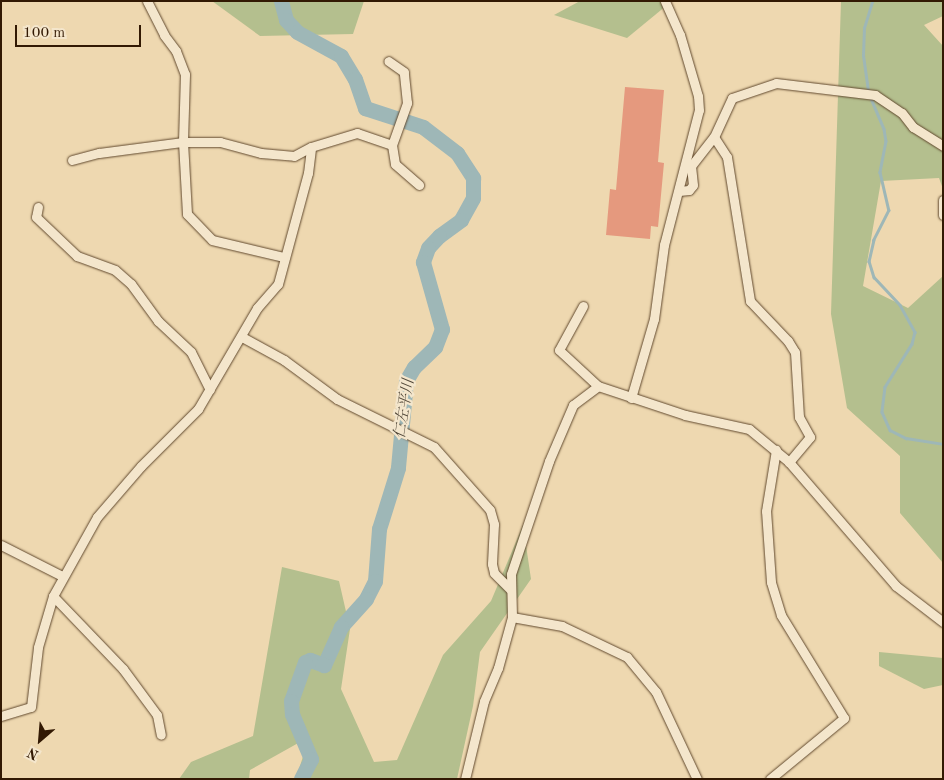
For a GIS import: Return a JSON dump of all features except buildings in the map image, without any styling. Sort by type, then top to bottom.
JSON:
[{"type":"street","points":[[147,1],[182,63],[183,142],[187,214],[193,223],[212,240],[284,257]]},
{"type":"street","points":[[631,398],[654,319],[664,246],[699,110],[698,96],[680,35],[665,1]]},
{"type":"street","points":[[388,60],[404,72],[407,103],[392,145],[395,164],[419,184]]},
{"type":"street","points":[[678,191],[689,190],[693,185],[692,166],[714,137],[732,98],[740,93],[776,83],[875,95],[902,112],[913,127],[943,146]]},
{"type":"street","points":[[72,160],[99,153],[183,142],[220,142],[278,156],[294,156],[311,147],[358,133],[392,145]]},
{"type":"street","points":[[714,137],[727,157],[750,301],[788,341],[795,352],[799,417],[810,437],[789,462]]},
{"type":"street","points":[[1,716],[31,707],[38,647],[53,596],[62,576],[98,517],[141,466],[198,409],[242,337],[257,308],[278,284],[308,173],[311,147]]},
{"type":"street","points":[[943,200],[943,215]]},
{"type":"street","points":[[38,207],[36,217],[77,256],[115,270],[131,284],[158,321],[192,352],[210,390]]},
{"type":"street","points":[[582,306],[559,350],[598,386],[685,415],[749,429],[789,462],[896,586],[943,622]]},
{"type":"street","points":[[242,337],[284,360],[336,399],[430,445],[490,510],[494,524],[492,564],[494,573],[510,590]]},
{"type":"street","points":[[465,779],[484,701],[498,668],[512,617],[511,574],[556,445],[573,405],[598,386]]},
{"type":"street","points":[[770,779],[844,718],[781,614],[772,582],[766,512],[776,450]]},
{"type":"street","points":[[1,546],[62,576]]},
{"type":"street","points":[[53,596],[123,669],[156,715],[160,735]]},
{"type":"street","points":[[512,617],[562,626],[628,657],[656,692],[697,779]]},
{"type":"green space","points":[[212,1],[364,1],[353,34],[260,36]]},
{"type":"green space","points":[[580,1],[672,1],[627,38],[554,15]]},
{"type":"green space","points":[[841,1],[943,1],[943,16],[924,25],[943,46],[943,189],[939,178],[881,181],[863,286],[908,308],[943,276],[943,563],[900,513],[900,456],[847,408],[831,314]]},
{"type":"green space","points":[[523,525],[531,579],[480,652],[473,706],[457,779],[296,779],[309,737],[250,770],[249,779],[179,779],[191,762],[253,736],[282,567],[339,581],[350,629],[341,689],[374,762],[397,760],[443,655],[491,601]]},
{"type":"green space","points":[[879,652],[943,658],[943,685],[924,689],[879,666]]},
{"type":"waterway","name":"仁左平川","points":[[281,1],[286,20],[297,32],[341,56],[355,79],[365,108],[423,127],[457,153],[473,178],[473,198],[461,220],[439,236],[428,248],[423,262],[442,329],[435,347],[414,367],[406,381],[398,468],[379,529],[375,581],[366,599],[341,627],[324,665],[310,660],[305,662],[291,701],[292,714],[311,759],[301,779]]},
{"type":"waterway","points":[[868,91],[863,56],[864,28],[872,1]]},
{"type":"waterway","points":[[870,96],[884,129],[886,141],[880,172],[889,210],[874,240],[869,261],[874,277],[900,305],[915,332],[912,344],[885,387],[882,412],[890,430],[906,438],[943,444]]}]
